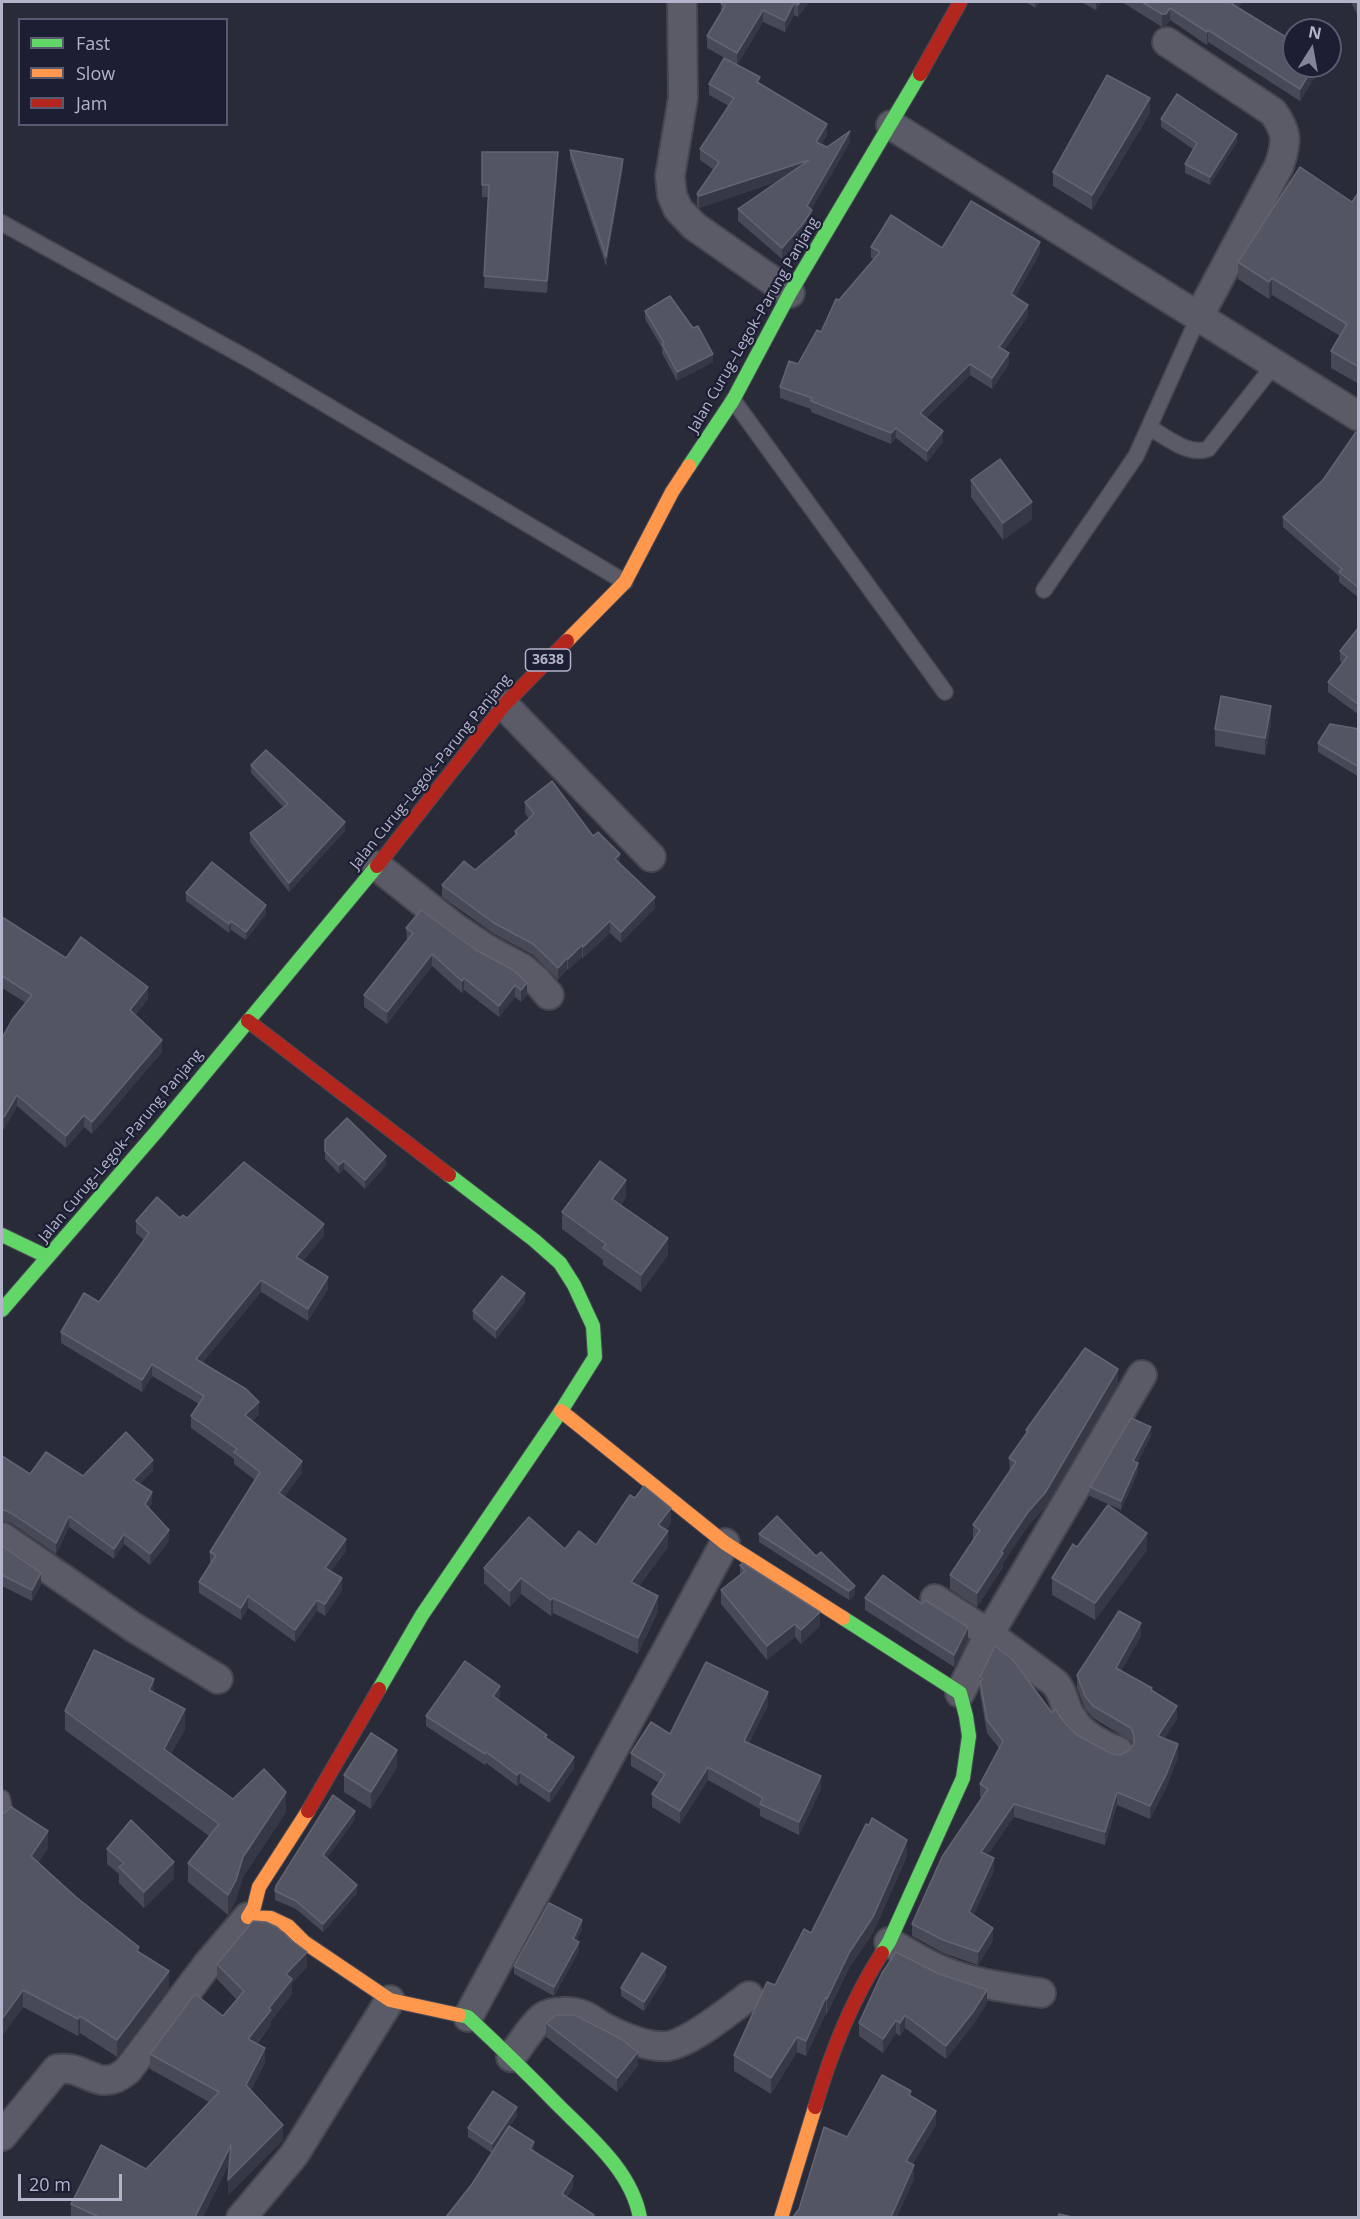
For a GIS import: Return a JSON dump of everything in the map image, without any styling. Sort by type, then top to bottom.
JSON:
[{"type":"street","points":[[682,2],[683,98],[670,176],[672,195],[678,209],[694,225],[790,293]]},
{"type":"street","name":"Jalan Curug–Legok–Parung Panjang","points":[[2,1310],[377,866],[504,705],[624,582],[672,492],[733,400],[790,293],[891,125],[960,2]]},
{"type":"street","points":[[1167,42],[1273,112],[1286,135],[1285,148],[1279,166],[1198,318]]},
{"type":"street","points":[[891,125],[1359,416]]},
{"type":"street","points":[[504,705],[651,857]]},
{"type":"street","points":[[377,866],[474,941],[522,968],[549,995]]},
{"type":"street","points":[[2,2136],[57,2070],[65,2068],[106,2082],[118,2079],[128,2070],[207,1965],[248,1917],[254,1907],[259,1887],[306,1815],[422,1615],[561,1412],[595,1357],[593,1326],[560,1263],[534,1240],[248,1021]]},
{"type":"street","points":[[2,1235],[48,1257]]},
{"type":"street","points":[[960,1693],[989,1634],[1142,1375]]},
{"type":"street","points":[[561,1412],[725,1543],[960,1693],[968,1718],[969,1750],[963,1778],[888,1942],[866,1977],[828,2062],[781,2217]]},
{"type":"street","points":[[2,1537],[133,1627],[218,1679]]},
{"type":"street","points":[[468,2017],[725,1543]]},
{"type":"street","points":[[935,1599],[989,1634],[1055,1683],[1063,1694],[1074,1723],[1098,1744],[1118,1751]]},
{"type":"street","points":[[248,1917],[271,1918],[288,1926],[304,1942],[390,2000],[468,2017],[512,2057],[600,2149],[621,2175],[638,2207],[640,2217]]},
{"type":"street","points":[[888,1942],[941,1970],[965,1979],[1003,1988],[1041,1992]]},
{"type":"street","points":[[512,2057],[543,2017],[554,2013],[567,2012],[583,2015],[607,2029],[631,2038],[653,2045],[669,2046],[689,2038],[749,1996]]},
{"type":"street","points":[[241,2217],[294,2155],[390,2000]]},
{"type":"lane","points":[[2,223],[252,361],[624,582]]},
{"type":"lane","points":[[1044,590],[1136,456],[1198,318]]},
{"type":"lane","points":[[1150,428],[1191,451],[1199,452],[1208,448],[1274,364]]},
{"type":"lane","points":[[733,400],[945,692]]},
{"type":"lane","points":[[2,1798],[5,1812],[2,1821]]},
{"type":"building","points":[[722,2],[800,2],[798,5],[794,3],[785,21],[763,10],[737,53],[707,36],[725,6]]},
{"type":"building","points":[[1142,2],[1234,2],[1232,4],[1282,35],[1282,77],[1170,8],[1166,14]]},
{"type":"building","points":[[724,58],[760,77],[757,82],[827,124],[816,142],[827,147],[850,131],[807,206],[812,210],[782,248],[738,209],[809,160],[699,196],[697,194],[719,162],[700,149],[734,98],[709,84]]},
{"type":"building","points":[[1107,75],[1150,98],[1092,195],[1053,172]]},
{"type":"building","points":[[1283,78],[1307,78],[1300,89]]},
{"type":"building","points":[[1177,94],[1237,134],[1210,177],[1185,164],[1197,143],[1161,119]]},
{"type":"building","points":[[570,150],[623,159],[606,257]]},
{"type":"building","points":[[482,152],[558,152],[547,281],[484,276],[489,185],[482,185]]},
{"type":"building","points":[[1300,167],[1352,202],[1359,192],[1359,367],[1331,351],[1347,324],[1272,278],[1269,282],[1238,262]]},
{"type":"building","points":[[971,201],[1040,242],[1011,294],[1028,305],[999,347],[1009,353],[992,378],[970,364],[920,413],[943,431],[927,451],[896,428],[891,433],[811,401],[812,398],[780,387],[789,361],[798,364],[817,330],[821,332],[836,299],[839,300],[880,252],[871,247],[891,215],[942,248]]},
{"type":"building","points":[[670,296],[693,328],[698,326],[713,354],[677,372],[662,344],[664,343],[645,311]]},
{"type":"building","points":[[1356,432],[1359,433],[1359,588],[1339,572],[1342,569],[1283,517],[1323,480]]},
{"type":"building","points":[[1000,459],[1032,502],[1003,523],[971,480]]},
{"type":"building","points":[[1359,627],[1359,705],[1328,682],[1347,657],[1340,651]]},
{"type":"building","points":[[1221,696],[1271,706],[1265,738],[1215,729]]},
{"type":"building","points":[[1330,724],[1359,729],[1359,767],[1318,743]]},
{"type":"building","points":[[266,750],[345,822],[289,883],[250,833],[288,804],[251,765]]},
{"type":"building","points":[[552,781],[593,836],[598,832],[620,854],[615,859],[655,897],[621,932],[610,921],[558,968],[533,944],[494,923],[442,885],[464,861],[475,870],[517,834],[515,831],[534,814],[525,802]]},
{"type":"building","points":[[212,862],[266,905],[246,932],[231,921],[229,924],[186,893]]},
{"type":"building","points":[[421,910],[476,950],[513,970],[527,983],[521,990],[515,985],[499,1006],[464,978],[462,981],[432,954],[387,1012],[364,995],[413,933],[406,928]]},
{"type":"building","points":[[2,917],[66,958],[81,937],[148,987],[130,1010],[162,1040],[92,1122],[84,1115],[66,1136],[17,1095],[4,1117],[2,1116],[2,1038],[12,1020],[32,995],[2,976]]},
{"type":"building","points":[[347,1118],[386,1156],[365,1180],[344,1161],[339,1165],[325,1151],[325,1140]]},
{"type":"building","points":[[600,1161],[626,1180],[612,1199],[668,1238],[641,1275],[603,1248],[606,1244],[562,1212]]},
{"type":"building","points":[[244,1162],[324,1224],[296,1257],[328,1277],[308,1309],[261,1280],[196,1359],[246,1389],[259,1402],[245,1415],[302,1461],[279,1493],[346,1539],[325,1568],[342,1578],[325,1604],[317,1600],[295,1630],[248,1596],[241,1608],[199,1582],[216,1555],[210,1552],[260,1472],[234,1452],[237,1449],[191,1416],[204,1396],[152,1364],[142,1380],[61,1332],[84,1293],[99,1302],[149,1233],[136,1221],[157,1197],[180,1218],[183,1215],[187,1218]]},
{"type":"building","points":[[502,1276],[525,1293],[496,1330],[473,1311]]},
{"type":"building","points":[[1085,1348],[1118,1369],[1045,1493],[1028,1512],[977,1593],[950,1575],[980,1530],[973,1525],[1016,1462],[1009,1458],[1028,1431],[1026,1430]]},
{"type":"building","points":[[1131,1418],[1151,1427],[1133,1461],[1138,1463],[1121,1501],[1090,1487]]},
{"type":"building","points":[[126,1432],[153,1460],[133,1480],[152,1492],[145,1504],[169,1530],[150,1554],[124,1534],[114,1549],[69,1516],[56,1543],[11,1513],[2,1510],[2,1456],[30,1474],[46,1452],[83,1476]]},
{"type":"building","points":[[644,1486],[671,1508],[658,1525],[668,1531],[631,1582],[658,1596],[638,1638],[553,1598],[551,1600],[521,1578],[510,1591],[484,1568],[529,1517],[565,1549],[579,1531],[596,1545],[630,1495],[635,1498]]},
{"type":"building","points":[[1108,1505],[1147,1533],[1095,1603],[1052,1578],[1073,1544],[1077,1547]]},
{"type":"building","points":[[777,1516],[816,1556],[821,1552],[855,1586],[849,1591],[759,1534]]},
{"type":"building","points":[[2,1546],[41,1573],[32,1590],[2,1575]]},
{"type":"building","points":[[743,1563],[820,1612],[801,1630],[795,1624],[767,1646],[721,1590],[745,1571],[740,1565]]},
{"type":"building","points":[[883,1575],[922,1604],[925,1600],[968,1627],[954,1655],[865,1598]]},
{"type":"building","points":[[1119,1611],[1141,1623],[1116,1668],[1152,1688],[1151,1690],[1177,1706],[1158,1736],[1178,1744],[1166,1775],[1150,1806],[1117,1792],[1105,1832],[1014,1804],[981,1852],[994,1858],[969,1912],[993,1928],[978,1952],[943,1940],[912,1924],[942,1857],[988,1789],[980,1784],[1003,1741],[987,1720],[980,1681],[983,1679],[980,1677],[995,1646],[1013,1660],[1052,1713],[1055,1709],[1077,1735],[1112,1754],[1120,1755],[1134,1744],[1131,1728],[1093,1706],[1085,1696],[1077,1675]]},
{"type":"building","points":[[94,1650],[154,1679],[149,1690],[185,1709],[164,1749],[233,1799],[264,1769],[286,1792],[243,1857],[236,1880],[228,1895],[188,1863],[219,1824],[65,1711]]},
{"type":"building","points":[[465,1661],[500,1686],[493,1696],[574,1757],[550,1792],[520,1772],[517,1775],[486,1752],[485,1754],[426,1716]]},
{"type":"building","points":[[706,1662],[768,1692],[744,1741],[821,1776],[799,1822],[760,1804],[763,1798],[708,1767],[680,1811],[652,1794],[665,1774],[631,1753],[651,1722],[670,1734]]},
{"type":"building","points":[[371,1733],[397,1750],[371,1792],[344,1775]]},
{"type":"building","points":[[333,1795],[355,1811],[323,1855],[357,1885],[323,1924],[296,1901],[275,1891]]},
{"type":"building","points":[[11,1807],[48,1831],[31,1856],[76,1897],[139,1947],[137,1951],[169,1971],[117,2040],[80,2016],[78,2019],[23,1990],[2,2019],[2,1813]]},
{"type":"building","points":[[872,1818],[907,1840],[873,1917],[849,1953],[806,2041],[797,2037],[771,2078],[734,2055],[767,1982],[775,1985],[804,1929],[811,1933],[866,1824],[869,1825]]},
{"type":"building","points":[[131,1820],[174,1862],[144,1892],[119,1867],[124,1863],[107,1849]]},
{"type":"building","points":[[549,1903],[582,1920],[573,1939],[579,1942],[554,1987],[514,1966]]},
{"type":"building","points":[[253,1921],[266,1922],[277,1927],[307,1952],[286,1974],[292,1979],[248,2039],[265,2048],[246,2085],[283,2125],[228,2180],[231,2145],[195,2217],[99,2217],[71,2204],[101,2145],[146,2169],[219,2092],[150,2054],[195,1994],[223,2016],[244,1991],[217,1964]]},
{"type":"building","points":[[896,1952],[937,1973],[987,1990],[946,2046],[905,2015],[900,2023],[896,2020],[883,2039],[859,2023],[882,1973]]},
{"type":"building","points":[[642,1953],[666,1967],[644,2002],[621,1988]]},
{"type":"building","points":[[556,2015],[575,2015],[621,2039],[638,2052],[617,2078],[546,2023]]},
{"type":"building","points":[[882,2075],[911,2091],[909,2095],[936,2111],[906,2161],[914,2165],[891,2217],[793,2217],[799,2209],[824,2127],[847,2137]]},
{"type":"building","points":[[493,2091],[517,2107],[492,2144],[468,2128]]},
{"type":"building","points":[[509,2126],[534,2142],[530,2149],[573,2176],[562,2194],[594,2215],[592,2217],[446,2217],[472,2184]]},
{"type":"traffic: fast","points":[[689,466],[733,400],[790,293],[920,74]]},
{"type":"traffic: fast","points":[[2,1310],[157,1131],[377,866]]},
{"type":"traffic: fast","points":[[379,1689],[422,1615],[561,1411],[595,1357],[593,1326],[574,1285],[560,1263],[534,1240],[449,1175]]},
{"type":"traffic: fast","points":[[2,1235],[48,1257]]},
{"type":"traffic: fast","points":[[843,1618],[960,1693],[969,1736],[963,1778],[882,1953]]},
{"type":"traffic: fast","points":[[459,2015],[468,2017],[607,2155],[628,2185],[640,2218]]},
{"type":"traffic: slow","points":[[567,641],[625,582],[672,492],[689,466]]},
{"type":"traffic: slow","points":[[561,1411],[725,1543],[843,1618]]},
{"type":"traffic: slow","points":[[308,1811],[259,1887],[254,1907],[248,1917],[271,1918],[288,1926],[304,1942],[390,2000],[459,2015]]},
{"type":"traffic: slow","points":[[781,2218],[815,2107]]},
{"type":"traffic: jam","points":[[920,74],[960,2]]},
{"type":"traffic: jam","points":[[377,866],[504,705],[567,641]]},
{"type":"traffic: jam","points":[[248,1021],[449,1175]]},
{"type":"traffic: jam","points":[[308,1811],[379,1689]]},
{"type":"traffic: jam","points":[[815,2107],[843,2027],[882,1953]]}]
